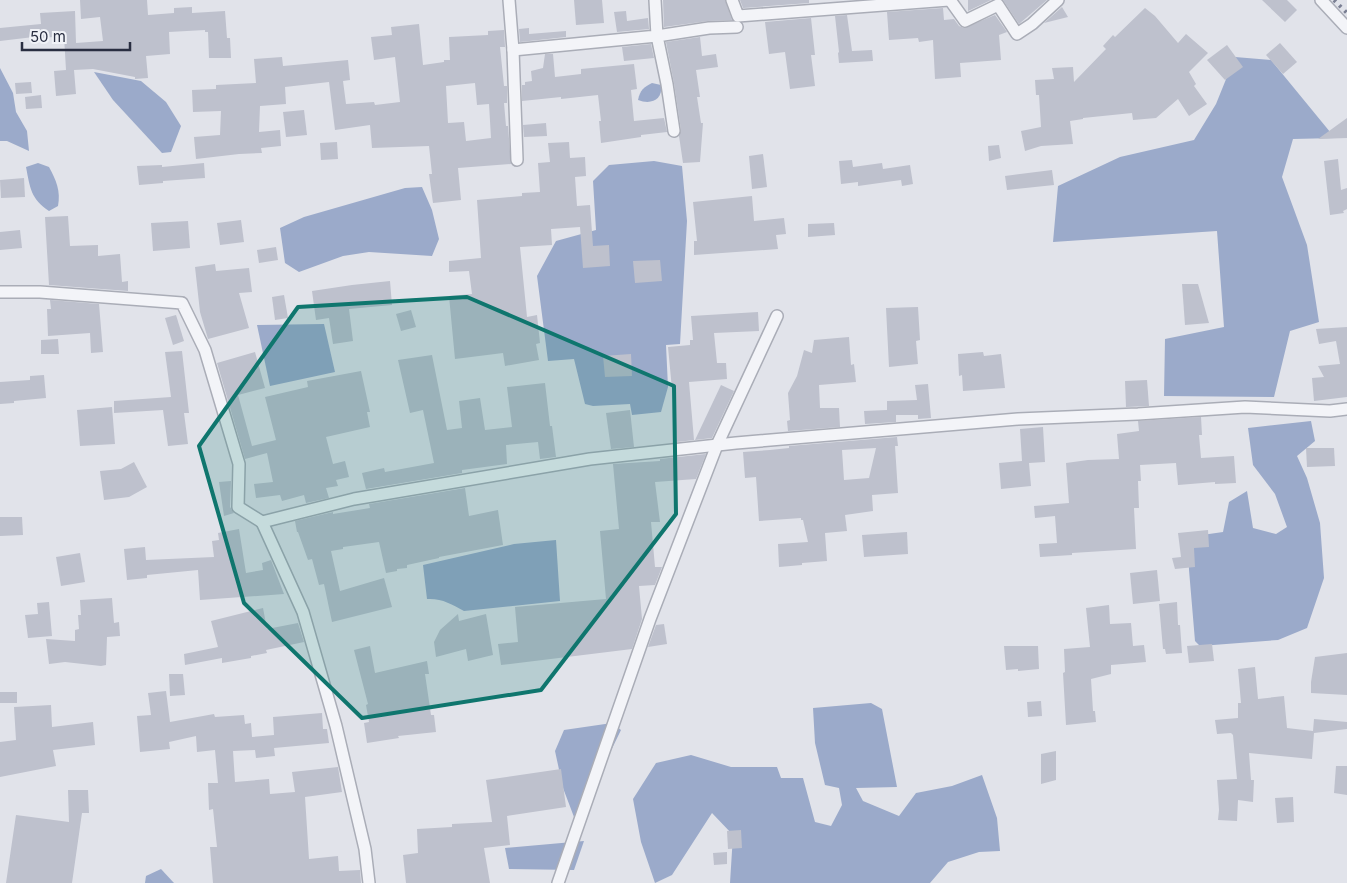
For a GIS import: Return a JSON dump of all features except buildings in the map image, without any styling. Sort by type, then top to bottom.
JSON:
[{"type":"street","points":[[508,0],[513,50],[517,160]]},
{"type":"street","points":[[655,0],[657,36],[674,131]]},
{"type":"street","points":[[732,0],[738,16],[950,0],[965,21],[998,5],[1017,34],[1032,24],[1058,0]]},
{"type":"street","points":[[1321,0],[1347,28]]},
{"type":"street","points":[[513,50],[657,36],[709,28],[737,27]]},
{"type":"street","points":[[0,292],[40,292],[182,303],[205,350],[239,464],[238,507],[262,522],[303,612],[336,726],[365,850],[369,883]]},
{"type":"street","points":[[558,883],[650,619],[717,445],[777,316]]},
{"type":"street","points":[[262,522],[354,499],[580,461],[717,445],[1018,419],[1245,407],[1330,411],[1347,409]]},
{"type":"highlighted area","points":[[467,297],[674,386],[676,514],[541,690],[362,718],[244,603],[199,446],[298,307]]},
{"type":"water","points":[[1235,57],[1271,60],[1335,138],[1293,139],[1282,177],[1307,245],[1319,322],[1290,331],[1274,397],[1164,396],[1165,339],[1224,327],[1217,231],[1053,242],[1058,186],[1120,157],[1194,140],[1216,104]]},
{"type":"water","points":[[0,68],[13,93],[16,112],[27,131],[29,151],[7,141],[0,141]]},
{"type":"water","points":[[94,72],[141,81],[166,102],[181,126],[171,152],[162,153],[113,100]]},
{"type":"water","points":[[652,83],[661,85],[658,98],[647,102],[638,100],[643,89]]},
{"type":"water","points":[[654,161],[682,166],[687,221],[680,344],[666,345],[668,387],[661,412],[632,415],[630,404],[593,406],[585,404],[574,359],[548,361],[537,276],[556,241],[596,230],[593,181],[609,165]]},
{"type":"water","points":[[38,163],[49,167],[57,186],[59,195],[58,206],[49,211],[38,202],[32,192],[29,181],[26,167]]},
{"type":"water","points":[[422,187],[432,210],[439,239],[432,256],[369,252],[343,256],[299,272],[285,263],[280,228],[304,217],[405,188]]},
{"type":"water","points":[[324,324],[335,372],[270,386],[257,325]]},
{"type":"water","points":[[1311,421],[1315,441],[1297,456],[1307,478],[1320,523],[1324,578],[1307,628],[1278,640],[1200,646],[1195,641],[1188,537],[1223,532],[1229,502],[1247,491],[1253,528],[1276,534],[1287,527],[1275,494],[1253,465],[1248,428]]},
{"type":"water","points":[[556,540],[560,601],[464,611],[442,601],[427,599],[423,565],[514,544]]},
{"type":"water","points":[[871,703],[882,709],[897,787],[856,788],[863,801],[899,816],[916,793],[952,786],[982,775],[997,818],[1000,851],[979,852],[948,862],[930,883],[730,883],[733,835],[712,813],[672,875],[655,883],[641,842],[633,799],[656,763],[691,755],[731,767],[777,767],[781,778],[803,778],[815,822],[831,826],[842,805],[839,788],[825,785],[815,743],[813,708]]},
{"type":"water","points":[[612,723],[621,730],[603,767],[590,810],[582,819],[574,817],[563,788],[555,751],[564,730]]},
{"type":"water","points":[[584,841],[574,870],[509,869],[505,848]]},
{"type":"water","points":[[161,869],[174,883],[145,883],[146,876]]},
{"type":"railway","points":[[1334,0],[1347,13]]}]
